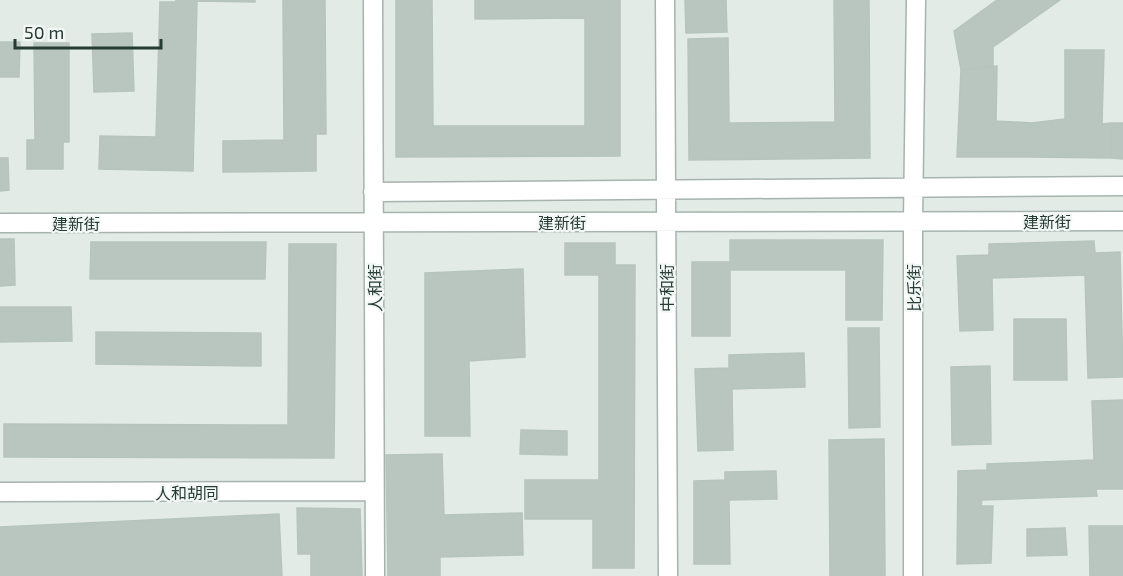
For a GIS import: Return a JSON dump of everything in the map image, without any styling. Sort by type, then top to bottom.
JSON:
[{"type":"street","name":"人和街","points":[[373,0],[375,576]]},
{"type":"street","name":"中和街","points":[[665,0],[668,576]]},
{"type":"street","name":"比乐街","points":[[913,576],[913,188],[916,0]]},
{"type":"street","name":"建新街","points":[[373,192],[1123,186]]},
{"type":"street","name":"建新街","points":[[0,223],[1123,221]]},
{"type":"street","name":"人和胡同","points":[[0,492],[374,491]]},
{"type":"building","points":[[176,0],[255,0],[255,2],[197,1],[193,171],[99,169],[100,136],[156,137],[160,2],[176,2]]},
{"type":"building","points":[[283,0],[325,0],[326,134],[316,134],[316,171],[223,172],[223,141],[284,140]]},
{"type":"building","points":[[396,0],[432,0],[433,126],[585,126],[585,18],[475,19],[475,0],[620,0],[620,156],[396,157]]},
{"type":"building","points":[[685,0],[726,0],[727,32],[686,33]]},
{"type":"building","points":[[834,0],[869,0],[870,158],[689,160],[688,39],[728,38],[729,123],[835,122]]},
{"type":"building","points":[[997,0],[1060,0],[993,47],[993,66],[961,70],[954,31]]},
{"type":"building","points":[[132,33],[134,91],[94,92],[92,34]]},
{"type":"building","points":[[0,42],[20,42],[19,77],[0,77]]},
{"type":"building","points":[[34,43],[69,43],[69,142],[63,142],[63,169],[27,169],[27,140],[35,140]]},
{"type":"building","points":[[1065,50],[1104,50],[1102,124],[1111,123],[1111,158],[1032,157],[1032,123],[1065,119]]},
{"type":"building","points":[[997,66],[996,121],[1032,123],[1032,157],[957,157],[961,70]]},
{"type":"building","points":[[1111,123],[1123,123],[1123,159],[1111,158]]},
{"type":"building","points":[[0,158],[8,158],[9,190],[0,191]]},
{"type":"building","points":[[0,239],[14,239],[15,285],[0,286]]},
{"type":"building","points":[[730,240],[883,240],[882,320],[846,320],[846,270],[730,270],[730,336],[692,336],[692,262],[730,262]]},
{"type":"building","points":[[1094,241],[1095,253],[1120,252],[1123,377],[1088,378],[1085,275],[992,278],[993,330],[960,331],[957,256],[989,255],[989,244]]},
{"type":"building","points":[[91,242],[266,242],[265,279],[90,279]]},
{"type":"building","points":[[565,243],[615,243],[615,265],[635,265],[634,568],[593,568],[593,519],[525,519],[525,480],[599,480],[599,275],[565,275]]},
{"type":"building","points":[[289,244],[336,244],[334,458],[4,457],[4,424],[288,425]]},
{"type":"building","points":[[523,269],[525,357],[469,361],[470,436],[425,436],[425,273]]},
{"type":"building","points":[[0,307],[71,307],[72,341],[0,342]]},
{"type":"building","points":[[1014,319],[1066,319],[1067,380],[1014,380]]},
{"type":"building","points":[[848,328],[879,328],[880,427],[849,428]]},
{"type":"building","points":[[96,332],[261,333],[261,366],[96,364]]},
{"type":"building","points":[[804,353],[805,387],[732,389],[733,450],[698,451],[695,369],[729,368],[729,355]]},
{"type":"building","points":[[990,366],[991,444],[952,445],[951,367]]},
{"type":"building","points":[[1123,400],[1123,489],[1096,489],[1097,496],[982,500],[981,506],[993,506],[991,563],[957,564],[958,471],[987,470],[987,464],[1094,460],[1092,401]]},
{"type":"building","points":[[521,430],[567,431],[567,455],[520,454]]},
{"type":"building","points":[[884,439],[885,576],[830,576],[829,440]]},
{"type":"building","points":[[442,454],[444,515],[522,513],[523,555],[440,557],[440,576],[388,576],[386,455]]},
{"type":"building","points":[[776,471],[777,499],[729,500],[730,564],[694,564],[694,481],[725,480],[725,472]]},
{"type":"building","points":[[297,508],[360,509],[362,576],[311,576],[311,554],[298,554]]},
{"type":"building","points":[[279,514],[282,576],[0,576],[0,527]]},
{"type":"building","points":[[1089,526],[1123,526],[1123,576],[1090,576]]},
{"type":"building","points":[[1065,528],[1067,555],[1027,556],[1027,529]]}]
